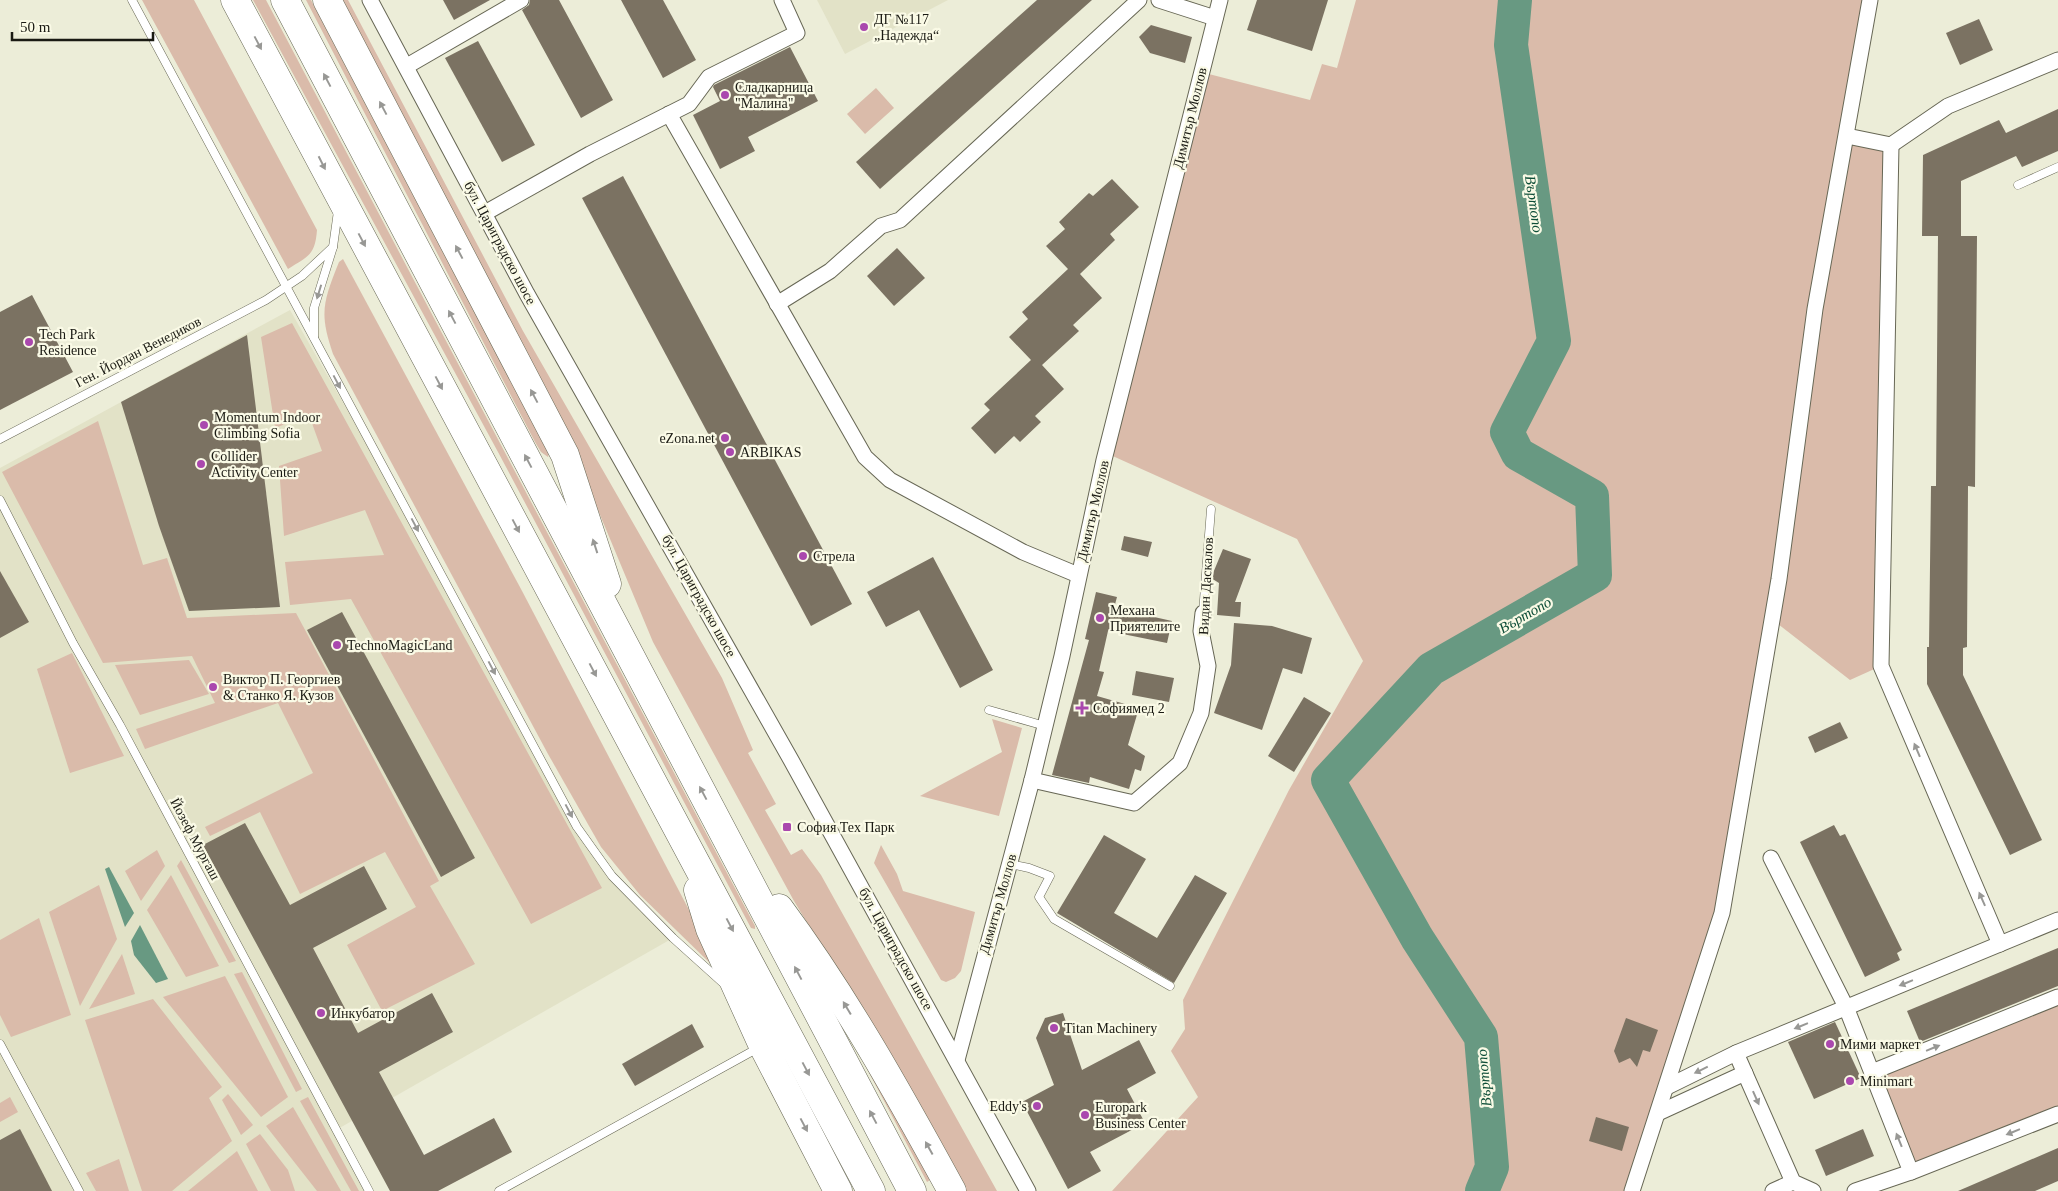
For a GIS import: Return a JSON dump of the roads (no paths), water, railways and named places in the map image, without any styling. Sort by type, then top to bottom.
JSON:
[{"type":"highway","points":[[235,0],[871,1191]]},
{"type":"highway","points":[[285,0],[912,1191]]},
{"type":"highway","points":[[327,0],[565,455],[632,659]]},
{"type":"highway","points":[[683,836],[710,930],[762,1046],[838,1191]]},
{"type":"highway","points":[[726,836],[818,962],[908,1109],[952,1191]]},
{"type":"street","name":"бул. Цариградско шосе","points":[[370,0],[408,66],[564,361],[782,743],[1028,1191]]},
{"type":"street","points":[[408,66],[521,0]]},
{"type":"street","points":[[485,214],[590,154],[689,104],[709,77],[797,32],[782,0]]},
{"type":"street","points":[[777,304],[830,271],[881,226],[900,220],[1139,0]]},
{"type":"street","points":[[1159,0],[1214,18]]},
{"type":"street","name":"Димитър Моллов","points":[[957,1060],[996,907],[1010,864],[1032,780],[1062,656],[1104,460],[1220,0]]},
{"type":"street","points":[[1632,1191],[1722,913],[1779,579],[1815,308],[1870,0]]},
{"type":"street","points":[[1847,136],[1891,145],[1948,106],[2058,60]]},
{"type":"street","points":[[669,114],[865,457],[890,480],[1023,552],[1078,575]]},
{"type":"street","points":[[1891,145],[1881,666],[2000,944]]},
{"type":"street","name":"Видин Даскалов","points":[[1032,780],[1134,803],[1180,763],[1201,713],[1208,666],[1201,632],[1203,613]]},
{"type":"street","points":[[1771,858],[1846,1008],[1912,1172]]},
{"type":"street","points":[[1667,1087],[1736,1053],[2058,920]]},
{"type":"street","points":[[1872,1072],[2058,997]]},
{"type":"street","points":[[1736,1053],[1793,1182],[1813,1191]]},
{"type":"street","points":[[1658,1113],[1745,1073]]},
{"type":"street","points":[[1855,1191],[1912,1172],[2058,1114]]},
{"type":"street","points":[[1773,1191],[1793,1182]]},
{"type":"lane","points":[[132,0],[578,828],[612,876],[673,938],[744,1003]]},
{"type":"lane","points":[[2018,185],[2058,167]]},
{"type":"lane","points":[[314,339],[314,308],[333,247],[339,197]]},
{"type":"lane","name":"Ген. Йордан Венедиков","points":[[0,439],[287,287],[302,276],[333,247]]},
{"type":"lane","name":"Йозеф Мургаш","points":[[0,500],[73,643],[120,725],[368,1191]]},
{"type":"lane","name":"Видин Даскалов","points":[[1203,613],[1210,509]]},
{"type":"lane","points":[[990,710],[1045,726]]},
{"type":"lane","points":[[1010,864],[1029,868],[1050,876],[1039,897],[1054,919],[1170,986]]},
{"type":"lane","points":[[0,1044],[79,1191]]},
{"type":"lane","points":[[499,1191],[762,1046]]},
{"type":"waterway","name":"Въртопо","points":[[1482,1191],[1492,1167],[1481,1037],[1417,938],[1328,780],[1431,669],[1595,575],[1592,496],[1518,454],[1507,432],[1554,341],[1511,45],[1515,0]]},
{"type":"place","name":"ДГ №117 „Надежда“","points":[[864,27]]},
{"type":"place","name":"Сладкарница \"Малина\"","points":[[725,95]]},
{"type":"place","name":"Tech Park Residence","points":[[29,342]]},
{"type":"place","name":"Momentum Indoor Climbing Sofia","points":[[204,425]]},
{"type":"place","name":"eZona.net","points":[[725,438]]},
{"type":"place","name":"ARBIKAS","points":[[730,452]]},
{"type":"place","name":"Collider Activity Center","points":[[201,464]]},
{"type":"place","name":"Стрела","points":[[803,556]]},
{"type":"place","name":"Механа Приятелите","points":[[1100,618]]},
{"type":"place","name":"TechnoMagicLand","points":[[337,645]]},
{"type":"place","name":"Виктор П. Георгиев & Станко Я. Кузов","points":[[213,687]]},
{"type":"place","name":"Софиямед 2","points":[[1082,708]]},
{"type":"place","name":"София Тех Парк","points":[[787,827]]},
{"type":"place","name":"Инкубатор","points":[[321,1013]]},
{"type":"place","name":"Titan Machinery","points":[[1054,1028]]},
{"type":"place","name":"Мими маркет","points":[[1830,1044]]},
{"type":"place","name":"Minimart","points":[[1850,1081]]},
{"type":"place","name":"Eddy's","points":[[1037,1106]]},
{"type":"place","name":"Europark Business Center","points":[[1085,1115]]}]
